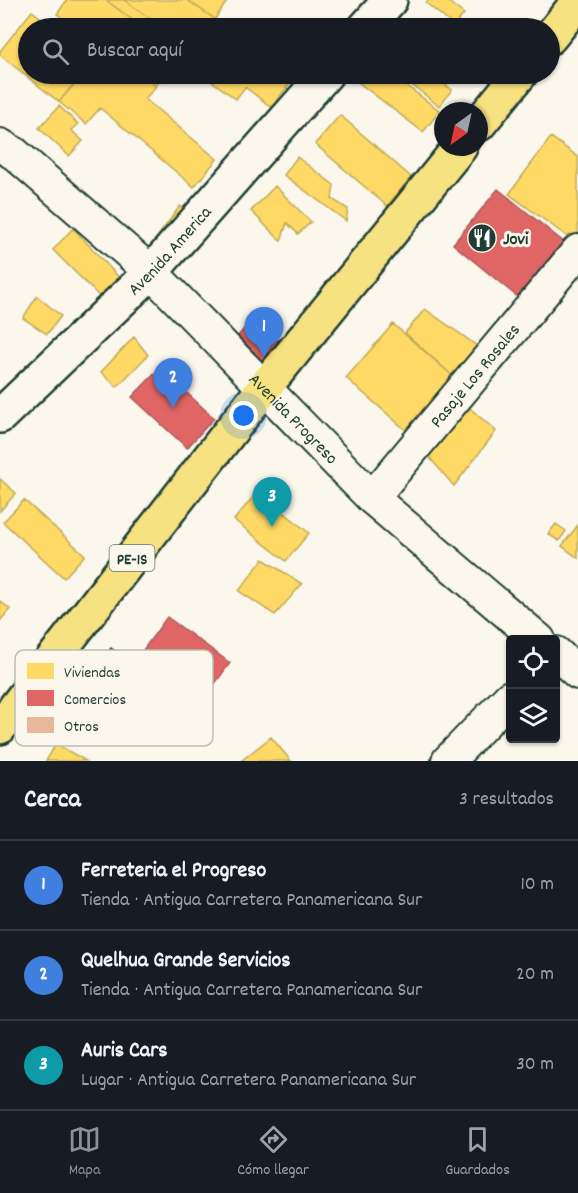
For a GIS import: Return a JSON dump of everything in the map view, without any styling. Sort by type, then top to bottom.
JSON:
[{"type":"highway","points":[[560,24],[578,2]]},
{"type":"highway","points":[[488,113],[512,84]]},
{"type":"highway","name":"PE-1S","points":[[60,650],[264,388],[453,156]]},
{"type":"highway","name":"PE-1S","points":[[0,727],[15,708]]},
{"type":"street","points":[[374,18],[390,0]]},
{"type":"street","name":"Avenida America","points":[[0,416],[151,272],[317,84]]},
{"type":"street","name":"Avenida Progreso","points":[[0,146],[15,154],[151,272],[372,498],[534,635]]},
{"type":"street","name":"Pasaje Los Rosales","points":[[372,498],[578,251]]},
{"type":"street","points":[[560,657],[578,673]]},
{"type":"street","points":[[448,761],[506,701]]},
{"type":"building: Viviendas","points":[[67,0],[124,0],[149,18],[63,18],[57,14]]},
{"type":"building: Viviendas","points":[[106,0],[187,0],[213,18],[130,18]]},
{"type":"building: Viviendas","points":[[187,0],[228,0],[214,18]]},
{"type":"building: Viviendas","points":[[429,0],[446,0],[464,14],[461,18],[444,18],[426,3]]},
{"type":"building: Viviendas","points":[[32,11],[41,18],[26,18]]},
{"type":"building: Viviendas","points":[[18,28],[18,69],[0,55],[0,51]]},
{"type":"building: Viviendas","points":[[36,84],[74,84],[59,102]]},
{"type":"building: Viviendas","points":[[74,84],[154,84],[156,86],[145,99],[217,159],[194,187],[100,108],[86,124],[59,102]]},
{"type":"building: Viviendas","points":[[216,84],[289,84],[271,107],[245,87],[236,99]]},
{"type":"building: Viviendas","points":[[361,84],[404,84],[434,106],[434,118],[423,132]]},
{"type":"building: Viviendas","points":[[411,84],[444,84],[452,90],[442,102],[434,102]]},
{"type":"building: Viviendas","points":[[59,106],[78,124],[71,130],[83,141],[69,156],[39,128]]},
{"type":"building: Viviendas","points":[[340,115],[411,177],[387,206],[315,144]]},
{"type":"building: Viviendas","points":[[551,137],[578,157],[578,233],[572,240],[509,194]]},
{"type":"building: Viviendas","points":[[297,157],[334,185],[332,199],[348,209],[346,221],[284,175]]},
{"type":"building: Viviendas","points":[[275,186],[311,222],[298,234],[287,223],[281,241],[251,211]]},
{"type":"building: Viviendas","points":[[180,206],[194,217],[160,257],[149,248]]},
{"type":"building: Viviendas","points":[[73,228],[124,283],[103,300],[53,250]]},
{"type":"building: Viviendas","points":[[37,296],[61,316],[47,334],[23,318]]},
{"type":"building: Viviendas","points":[[425,309],[480,348],[455,378],[405,333]]},
{"type":"building: Viviendas","points":[[393,324],[455,378],[408,432],[346,378]]},
{"type":"building: Viviendas","points":[[134,337],[148,355],[117,387],[101,372]]},
{"type":"building: Viviendas","points":[[464,403],[496,431],[454,486],[423,450]]},
{"type":"building: Viviendas","points":[[0,479],[16,493],[0,511]]},
{"type":"building: Viviendas","points":[[258,491],[309,533],[286,561],[234,520]]},
{"type":"building: Viviendas","points":[[24,500],[85,555],[64,578],[3,522]]},
{"type":"building: Viviendas","points":[[556,524],[566,531],[559,541],[548,534]]},
{"type":"building: Viviendas","points":[[578,525],[578,558],[562,546]]},
{"type":"building: Viviendas","points":[[263,559],[302,584],[275,615],[239,591]]},
{"type":"building: Viviendas","points":[[0,601],[10,609],[0,621]]},
{"type":"building: Viviendas","points":[[271,737],[291,761],[241,761]]},
{"type":"building: Viviendas","points":[[55,746],[60,746],[86,761],[46,761]]},
{"type":"building: Comercios","points":[[498,189],[565,243],[520,299],[453,244]]},
{"type":"building: Comercios","points":[[252,319],[287,347],[264,375],[229,347]]},
{"type":"building: Comercios","points":[[160,368],[214,418],[187,448],[132,397]]},
{"type":"building: Comercios","points":[[167,617],[212,650],[143,650]]},
{"type":"building: Comercios","points":[[213,651],[230,663],[213,686]]},
{"type":"place","name":"Jovi","points":[[482,238]]},
{"type":"place","name":"Ferreteria el Progreso","points":[[264,357]]},
{"type":"place","name":"Quelhua Grande Servicios","points":[[173,408]]},
{"type":"place","name":"Auris Cars","points":[[272,527]]}]
